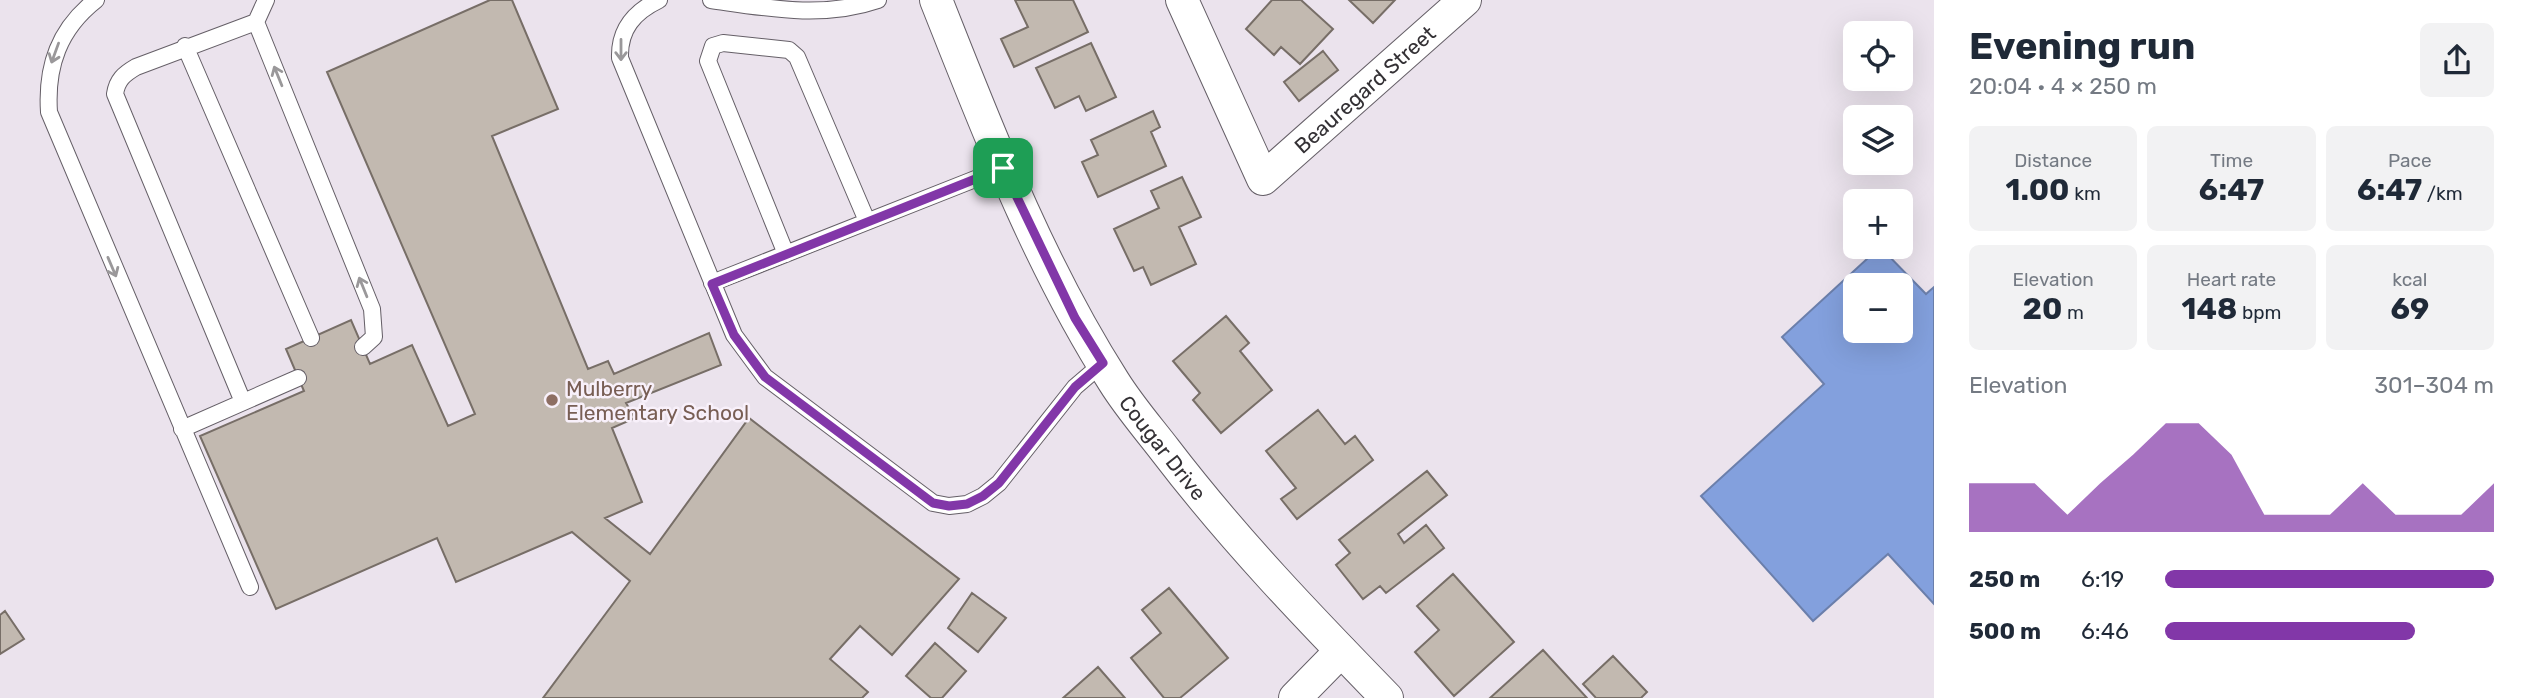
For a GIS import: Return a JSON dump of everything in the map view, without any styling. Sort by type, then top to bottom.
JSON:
[{"type":"street","name":"Cougar Drive","points":[[936,0],[1003,168],[1075,318],[1103,363],[1214,513],[1341,652],[1387,698]]},
{"type":"street","name":"Beauregard Street","points":[[1186,2],[1263,178],[1465,0]]},
{"type":"street","points":[[1295,698],[1341,652]]},
{"type":"lane","points":[[96,0],[81,12],[62,36],[51,61],[47,89],[49,112],[250,587]]},
{"type":"lane","points":[[243,402],[115,94],[116,85],[124,75],[185,46],[256,22],[267,0]]},
{"type":"lane","points":[[659,0],[645,7],[624,29],[620,58],[734,335],[765,377],[933,503],[967,504],[999,483],[1075,387],[1103,363]]},
{"type":"lane","points":[[711,0],[809,11],[839,10],[878,0]]},
{"type":"lane","points":[[256,22],[372,309],[374,337],[363,347]]},
{"type":"lane","points":[[786,254],[708,61],[713,46],[723,43],[789,50],[797,57],[867,221]]},
{"type":"lane","points":[[185,46],[311,338]]},
{"type":"lane","points":[[712,284],[1003,168]]},
{"type":"lane","points":[[182,429],[298,378]]},
{"type":"water","points":[[1867,259],[1892,259],[1905,273],[1852,273]]},
{"type":"water","points":[[1843,281],[1843,343],[1913,343],[1913,281],[1926,294],[1934,287],[1934,604],[1888,554],[1813,621],[1701,496],[1824,384],[1782,337]]},
{"type":"building","points":[[490,0],[512,0],[558,109],[492,136],[588,369],[608,361],[614,374],[709,333],[721,365],[626,403],[635,418],[612,428],[642,502],[605,518],[650,554],[749,418],[959,579],[892,655],[860,626],[830,659],[868,692],[862,698],[543,698],[630,581],[572,532],[456,582],[437,538],[276,609],[200,436],[304,391],[286,349],[351,320],[370,364],[412,345],[448,426],[475,414],[327,72]]},
{"type":"building","points":[[1015,0],[1073,0],[1088,32],[1014,67],[1001,39],[1028,27]]},
{"type":"building","points":[[1272,0],[1301,0],[1333,29],[1300,64],[1281,47],[1274,55],[1246,29]]},
{"type":"building","points":[[1349,0],[1395,0],[1373,23]]},
{"type":"building","points":[[1091,43],[1116,97],[1086,111],[1079,96],[1055,108],[1036,68]]},
{"type":"building","points":[[1323,51],[1338,70],[1299,101],[1284,82]]},
{"type":"building","points":[[1153,111],[1160,127],[1151,132],[1166,166],[1098,197],[1082,162],[1098,155],[1091,140]]},
{"type":"building","points":[[1182,177],[1201,217],[1179,227],[1196,264],[1151,285],[1143,267],[1134,271],[1114,229],[1159,208],[1151,191]]},
{"type":"building","points":[[1226,316],[1249,343],[1240,351],[1272,390],[1221,433],[1193,400],[1200,393],[1173,361]]},
{"type":"building","points":[[1318,410],[1345,444],[1355,436],[1373,460],[1297,519],[1281,499],[1296,488],[1266,451]]},
{"type":"building","points":[[1427,471],[1447,495],[1398,534],[1404,543],[1426,525],[1444,548],[1386,593],[1380,586],[1363,599],[1336,565],[1350,553],[1339,540]]},
{"type":"building","points":[[1453,574],[1514,642],[1454,696],[1415,652],[1439,630],[1417,606]]},
{"type":"building","points":[[1169,588],[1228,658],[1180,698],[1164,698],[1131,658],[1161,633],[1142,610]]},
{"type":"building","points":[[972,593],[1006,618],[978,652],[948,628]]},
{"type":"building","points":[[5,611],[24,639],[0,654],[0,615]]},
{"type":"building","points":[[935,643],[966,671],[942,698],[931,698],[906,676]]},
{"type":"building","points":[[1543,650],[1587,698],[1490,698]]},
{"type":"building","points":[[1613,656],[1647,692],[1641,698],[1596,698],[1583,684]]},
{"type":"building","points":[[1098,667],[1125,698],[1063,698]]},
{"type":"place","name":"Mulberry Elementary School","points":[[552,400]]},
{"type":"route","points":[[1003,168],[1013,194],[1075,318],[1103,363],[1075,387],[999,483],[967,504],[949,506],[933,503],[765,377],[734,335],[712,284],[1003,168]]}]
